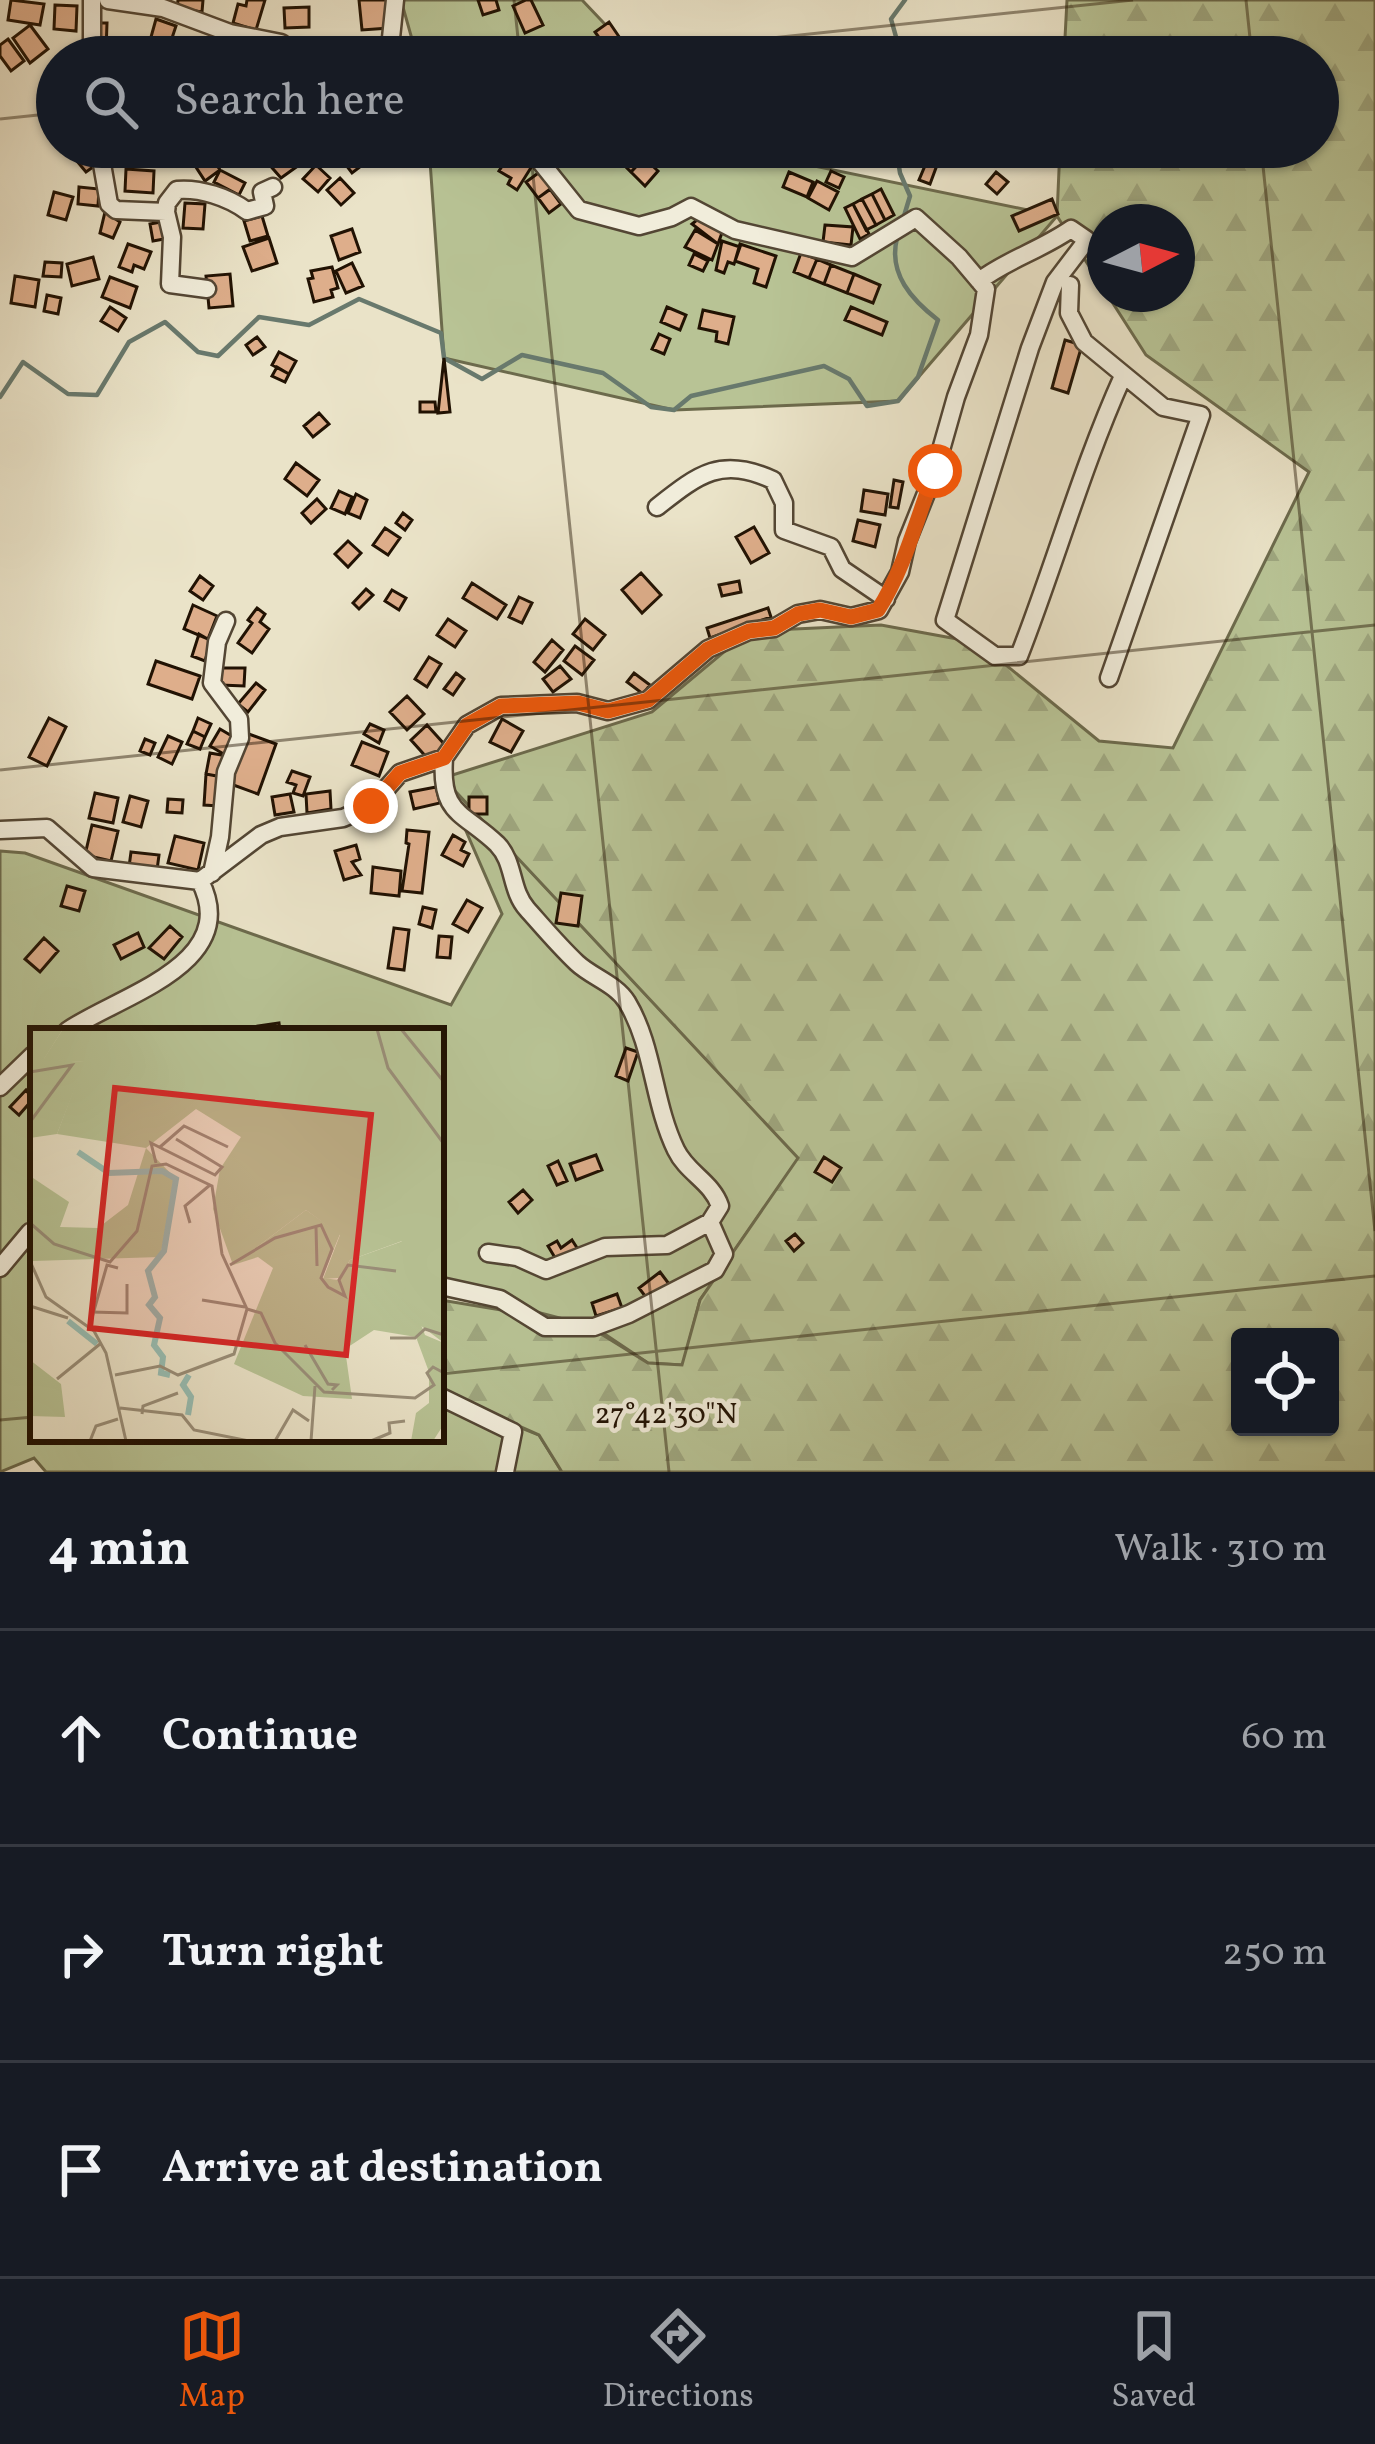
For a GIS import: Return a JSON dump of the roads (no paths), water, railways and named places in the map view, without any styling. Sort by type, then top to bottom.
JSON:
[{"type":"street","points":[[92,0],[92,36]]},
{"type":"street","points":[[108,0],[163,8],[245,36]]},
{"type":"street","points":[[391,36],[395,0]]},
{"type":"street","points":[[103,168],[109,204],[116,211],[166,212]]},
{"type":"street","points":[[488,1253],[517,1257],[546,1270],[605,1247],[667,1245],[710,1222],[720,1206],[716,1194],[690,1174],[676,1153],[652,1066],[625,998],[579,965],[523,904],[498,845],[453,812],[442,778],[444,758],[467,725],[501,706],[578,703],[608,711],[663,690],[708,649],[749,631],[774,628],[798,614],[820,610],[851,617],[878,610],[900,572],[980,335],[986,290],[926,223],[916,218],[852,257],[735,230],[691,207],[639,226],[579,210],[545,168]]},
{"type":"street","points":[[206,289],[170,284],[172,237],[167,202],[177,190],[188,189],[232,201],[247,211],[265,206],[262,192],[273,187]]},
{"type":"street","points":[[979,281],[1002,264],[1031,256],[1071,229],[1087,240],[1055,282],[1030,348],[945,620],[995,656],[1019,656],[1099,430],[1123,376]]},
{"type":"street","points":[[1070,285],[1069,313],[1084,342],[1163,407],[1201,415],[1109,678]]},
{"type":"street","points":[[657,507],[710,469],[748,468],[773,480],[784,503],[784,530],[831,547],[842,569],[886,598]]},
{"type":"street","points":[[72,1028],[160,981],[199,947],[209,916],[206,877],[220,837],[226,772],[240,738],[239,719],[212,683],[217,642],[226,621]]},
{"type":"street","points":[[0,830],[47,828],[94,868],[206,877],[261,835],[292,824],[344,818],[371,806],[400,773],[444,758]]},
{"type":"street","points":[[0,1088],[30,1058]]},
{"type":"street","points":[[444,1287],[500,1299],[545,1327],[594,1327],[723,1263],[724,1254],[710,1222]]},
{"type":"street","points":[[0,1268],[30,1232]]},
{"type":"street","points":[[444,1398],[513,1432],[505,1472]]},
{"type":"waterway","points":[[896,36],[891,19],[905,0]]},
{"type":"waterway","points":[[899,168],[910,196],[904,216]]},
{"type":"waterway","points":[[0,397],[23,362],[68,394],[97,395],[129,342],[165,322],[198,352],[218,356],[259,317],[309,325],[359,299],[441,333],[444,358],[482,379],[522,355],[603,373],[651,407],[674,410],[691,396],[824,366],[849,379],[867,406],[898,401],[918,377],[938,320],[904,285],[896,263],[897,238]]}]
